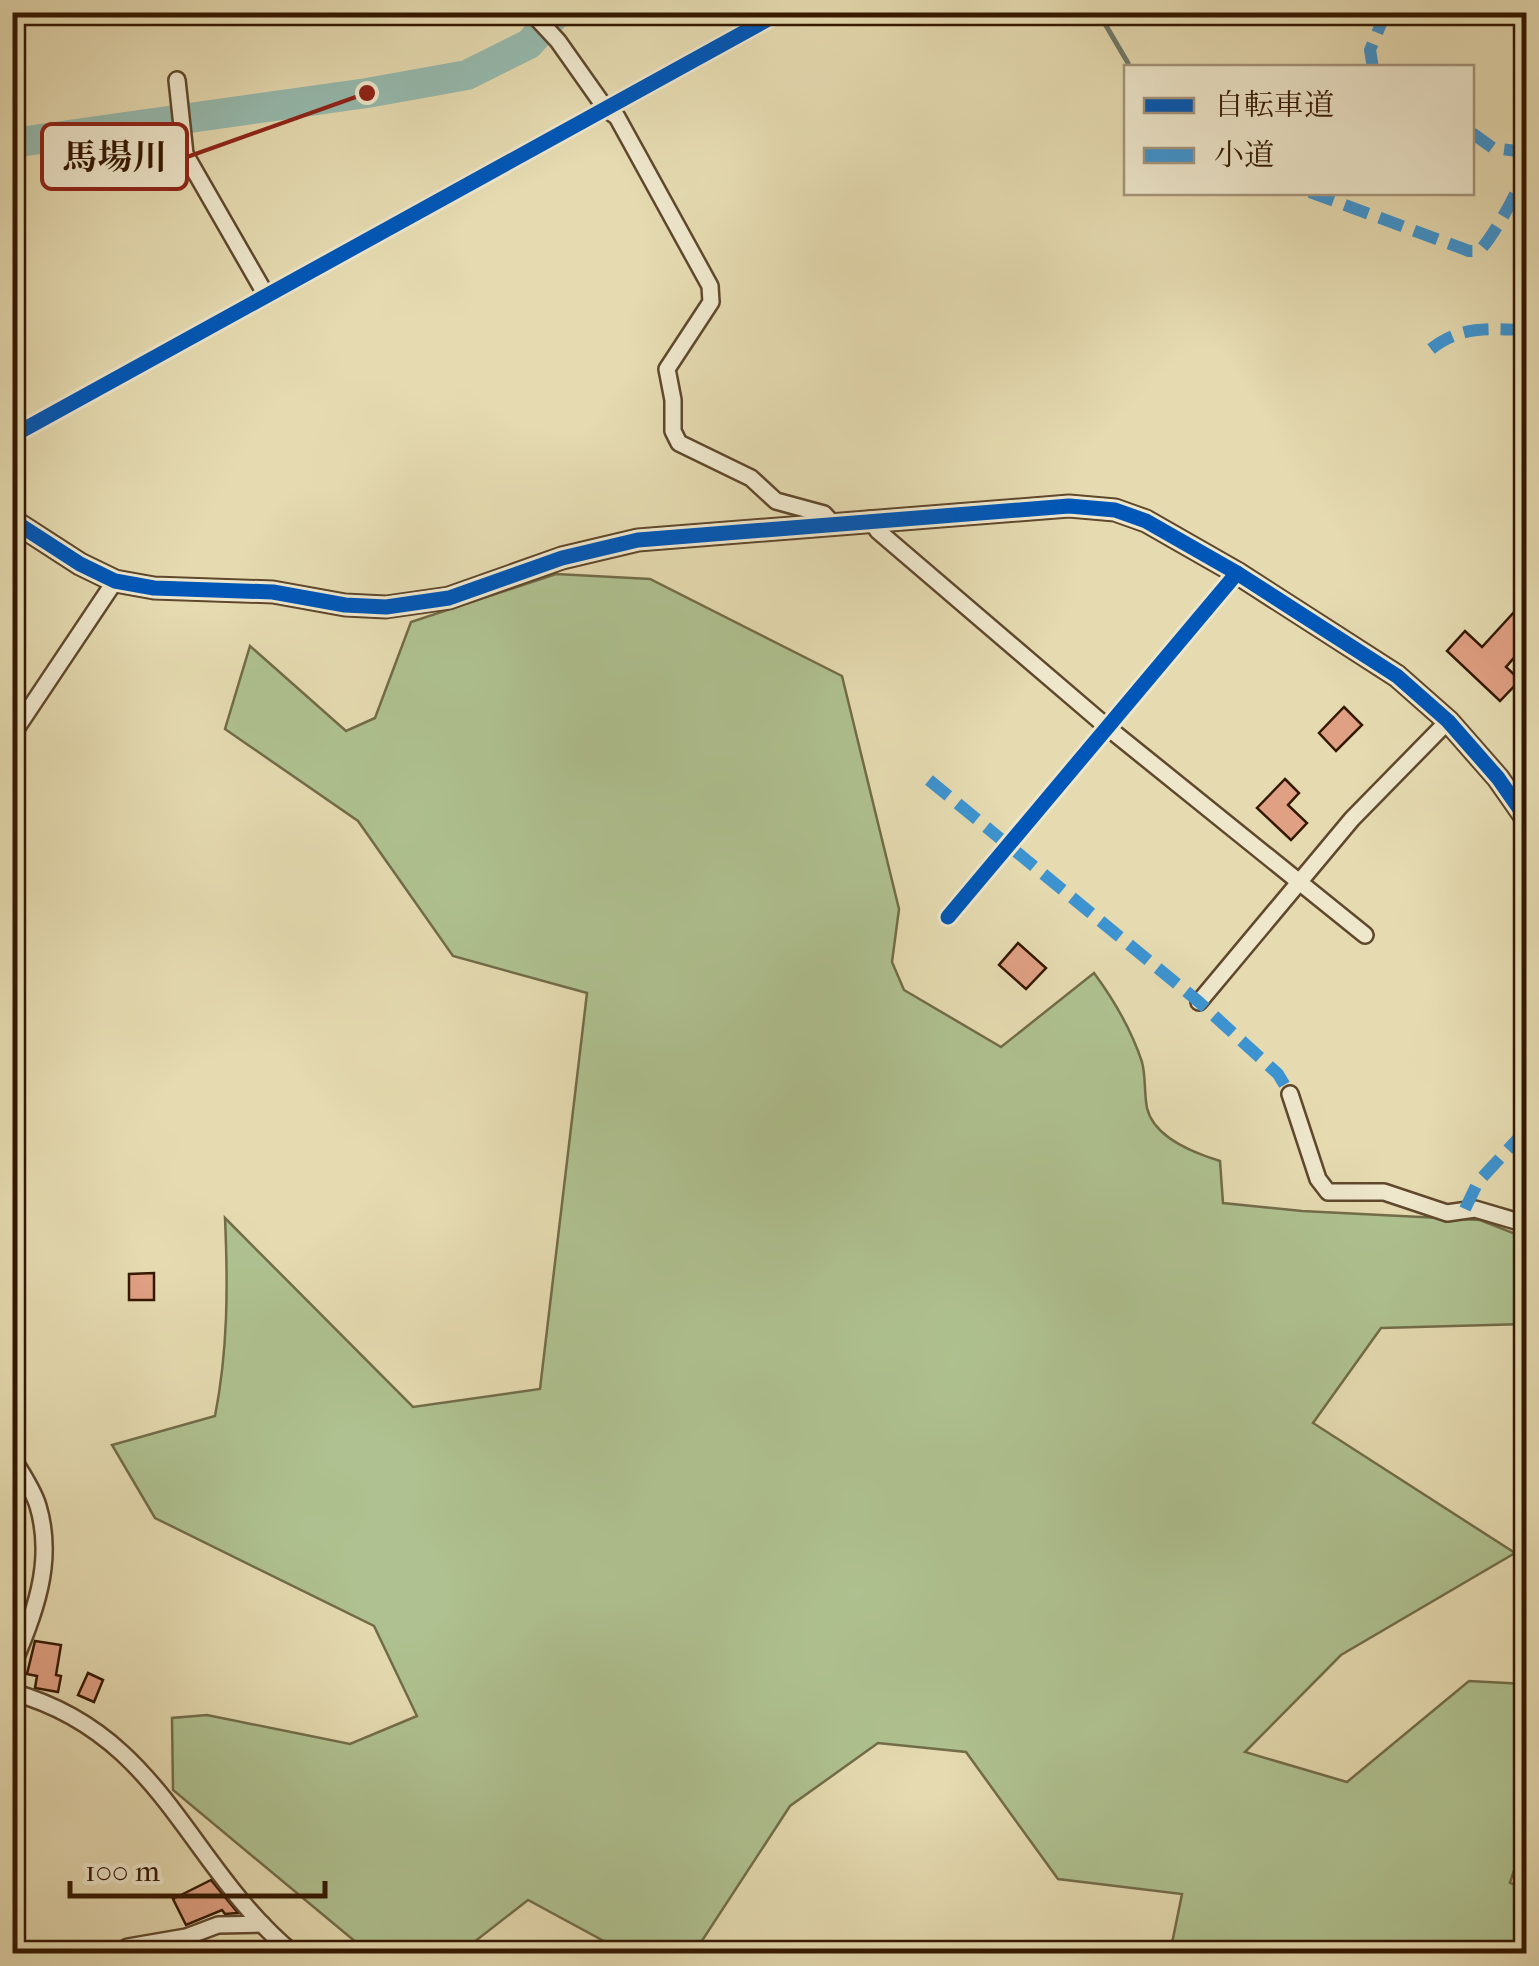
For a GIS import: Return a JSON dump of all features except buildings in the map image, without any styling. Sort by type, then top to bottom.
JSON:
[{"type":"street","points":[[530,12],[558,41],[606,109],[617,117],[710,286],[710,302],[667,369],[673,431],[680,443],[751,478],[776,501],[824,514],[833,524]]},
{"type":"street","points":[[12,436],[781,12]]},
{"type":"street","points":[[177,80],[186,154],[266,295]]},
{"type":"street","points":[[12,520],[115,582],[154,588],[273,592],[345,606],[386,607],[449,598],[600,547],[638,540],[1068,506],[1115,510],[1146,521],[1237,573],[1398,676],[1448,721],[1498,778],[1526,818]]},
{"type":"street","points":[[870,520],[878,531],[1107,727],[1365,935]]},
{"type":"street","points":[[948,917],[1237,573]]},
{"type":"street","points":[[12,735],[115,582]]},
{"type":"street","points":[[1199,1002],[1298,880],[1400,766],[1448,721]]},
{"type":"street","points":[[1290,1094],[1318,1179],[1328,1192],[1384,1192],[1447,1214],[1476,1208],[1526,1224]]},
{"type":"street","points":[[12,1457],[38,1502],[46,1562],[40,1591],[12,1667]]},
{"type":"street","points":[[12,1692],[67,1711],[128,1755],[155,1784],[262,1924],[292,1953]]},
{"type":"street","points":[[116,1954],[128,1947],[186,1937],[218,1925],[262,1924]]},
{"type":"green space","points":[[556,574],[650,579],[842,676],[899,909],[892,962],[904,990],[1001,1047],[1094,973],[1138,1050],[1151,1119],[1176,1143],[1220,1161],[1223,1203],[1480,1220],[1526,1238],[1526,1324],[1381,1328],[1313,1423],[1515,1553],[1341,1655],[1245,1752],[1347,1782],[1469,1681],[1526,1684],[1526,1832],[1510,1883],[1526,1888],[1526,1953],[1170,1953],[1182,1894],[1058,1879],[966,1752],[878,1743],[790,1806],[694,1953],[626,1953],[528,1900],[460,1953],[369,1953],[173,1790],[172,1718],[207,1715],[350,1744],[417,1716],[374,1626],[155,1518],[112,1445],[215,1416],[226,1318],[225,1218],[413,1407],[540,1389],[587,993],[453,956],[358,821],[225,729],[250,646],[346,731],[375,718],[411,622]]},
{"type":"waterway","points":[[12,143],[367,93],[467,75],[529,44],[558,12]]},
{"type":"waterway","points":[[1098,12],[1128,63]]},
{"type":"marked path","points":[[1372,65],[1370,50],[1386,12]]},
{"type":"marked path","points":[[1474,134],[1493,148],[1517,151]]},
{"type":"marked path","points":[[1318,195],[1469,251],[1479,251],[1499,224],[1520,183],[1525,165],[1517,151],[1526,139]]},
{"type":"marked path","points":[[1431,349],[1465,332],[1526,330]]},
{"type":"marked path","points":[[929,780],[1199,1002],[1278,1074],[1290,1094]]},
{"type":"marked path","points":[[1465,1209],[1478,1182],[1526,1130]]},
{"type":"cycle path","points":[[12,436],[781,12]]},
{"type":"cycle path","points":[[12,520],[80,564],[115,581],[154,588],[273,592],[345,605],[386,607],[449,598],[562,558],[638,540],[1069,506],[1115,510],[1146,521],[1237,573],[1397,676],[1448,721],[1498,778],[1526,818]]},
{"type":"cycle path","points":[[948,917],[1237,573]]},
{"type":"place","name":"馬場川","points":[[367,93]]}]
